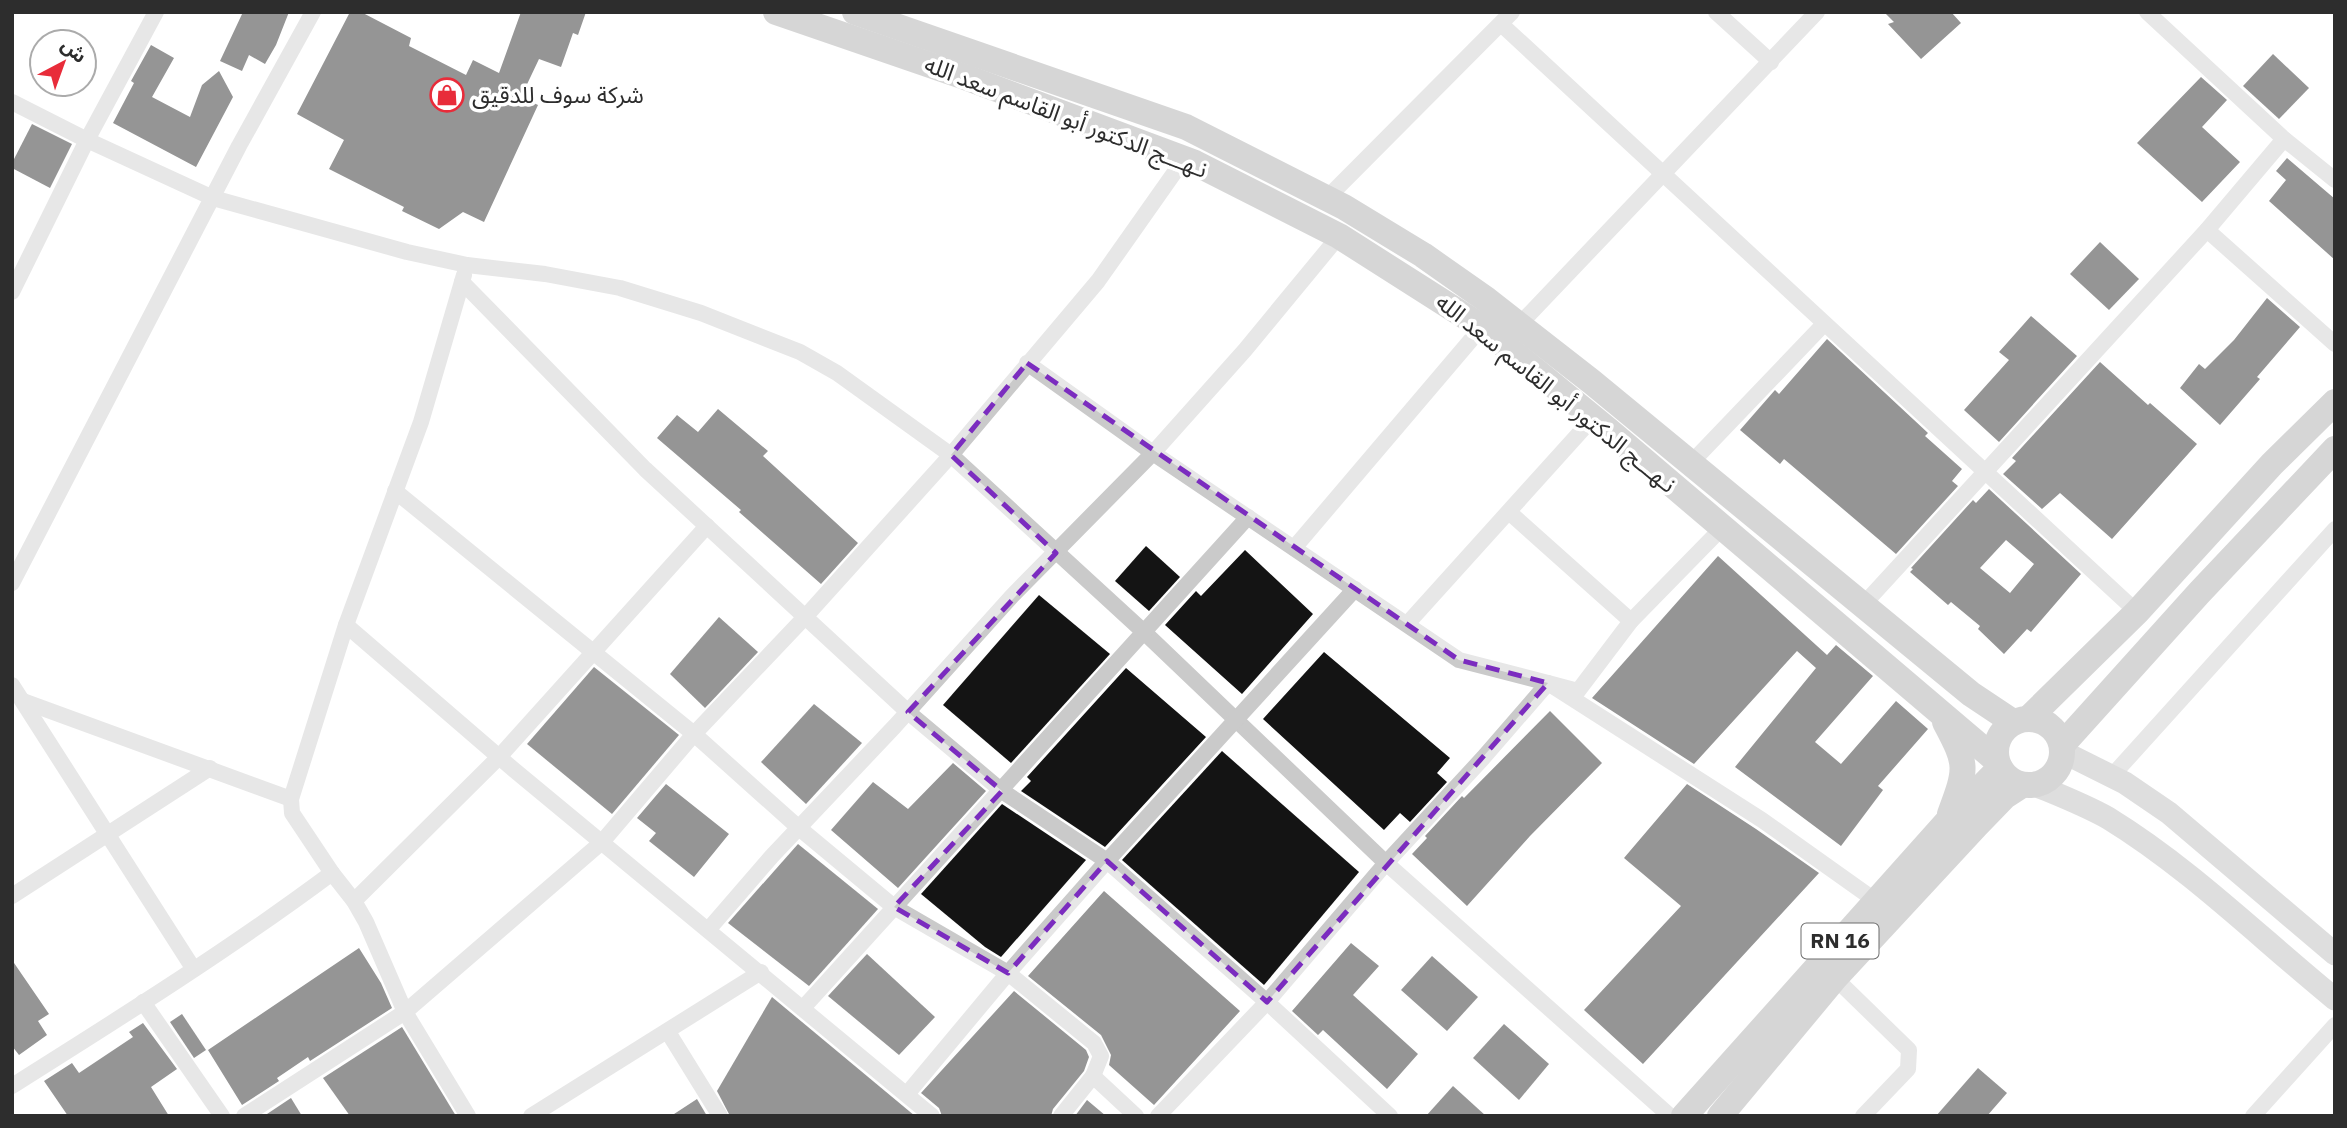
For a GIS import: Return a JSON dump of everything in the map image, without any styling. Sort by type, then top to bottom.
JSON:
[{"type":"main road","name":"نـهـــج الدكتور أبو القاسم سعد الله","points":[[776,12],[919,47],[1186,127],[1327,198],[1423,255],[1519,325],[1971,694],[2021,720]]},
{"type":"main road","name":"نـهـــج الدكتور أبو القاسم سعد الله","points":[[855,12],[919,47],[1184,159],[1282,205],[1339,236],[1482,327],[1939,711],[1998,764]]},
{"type":"main road","points":[[2335,402],[2272,464],[2137,612],[2021,720],[2005,729],[1998,738],[1996,748],[1998,764],[2009,779],[2106,817],[2183,871],[2335,999]]},
{"type":"main road","points":[[2062,749],[2199,593],[2335,449]]},
{"type":"main road","points":[[1939,711],[1963,759],[1960,787],[1947,822]]},
{"type":"main road","points":[[2021,720],[2047,723],[2059,737],[2062,749],[2057,770],[2051,777],[2028,785]]},
{"type":"main road","points":[[2062,749],[2169,813],[2335,954]]},
{"type":"main road","name":"RN 16","points":[[1684,1116],[1998,764]]},
{"type":"main road","name":"RN 16","points":[[1720,1116],[1835,978],[1976,826],[2006,796],[2028,785]]},
{"type":"street","points":[[12,292],[87,140],[156,12]]},
{"type":"street","points":[[12,583],[212,198],[313,12]]},
{"type":"street","points":[[1716,12],[1771,62]]},
{"type":"street","points":[[1519,325],[1664,176],[1817,12]]},
{"type":"street","points":[[2147,12],[2284,139],[2335,180]]},
{"type":"street","points":[[1327,198],[1506,18],[1664,176],[2137,612]]},
{"type":"street","points":[[12,102],[212,198],[407,252],[467,265],[545,274],[620,288],[725,322],[800,352],[837,373],[951,455],[1145,633],[1386,863],[1670,1116]]},
{"type":"street","points":[[1863,605],[2207,230],[2284,139]]},
{"type":"street","points":[[244,1116],[405,1012],[602,842],[694,734],[806,616],[951,455],[1097,281],[1184,159]]},
{"type":"street","points":[[2207,230],[2335,344]]},
{"type":"street","points":[[708,930],[1012,596],[1153,453],[1245,350],[1339,236]]},
{"type":"street","points":[[467,265],[421,422],[346,625],[291,799],[292,813],[354,901],[366,922],[405,1012],[468,1116]]},
{"type":"street","points":[[462,282],[645,469],[908,712],[1002,791],[1107,861],[1267,1002],[1390,1116]]},
{"type":"street","points":[[1690,464],[1824,324]]},
{"type":"street","points":[[1294,548],[1482,327]]},
{"type":"street","points":[[1027,363],[1153,453],[1459,660],[1578,691],[1632,621],[1722,528]]},
{"type":"street","points":[[1407,624],[1593,418]]},
{"type":"street","points":[[395,491],[694,734],[799,828],[894,907],[1008,973],[1094,1043],[1101,1056],[1093,1076],[1061,1116]]},
{"type":"street","points":[[1509,512],[1632,621]]},
{"type":"street","points":[[803,1008],[1248,517]]},
{"type":"street","points":[[354,901],[499,757],[707,526]]},
{"type":"street","points":[[2112,777],[2335,529]]},
{"type":"street","points":[[906,1094],[1107,861],[1355,589]]},
{"type":"street","points":[[346,625],[499,757],[932,1116]]},
{"type":"street","points":[[1158,1116],[1267,1002],[1386,863],[1548,683]]},
{"type":"street","points":[[1548,683],[1762,820],[1876,901]]},
{"type":"street","points":[[12,685],[193,968]]},
{"type":"street","points":[[23,701],[291,799]]},
{"type":"street","points":[[12,897],[210,768]]},
{"type":"street","points":[[12,1086],[275,915],[332,873]]},
{"type":"street","points":[[531,1116],[761,972]]},
{"type":"street","points":[[1835,978],[1909,1050],[1908,1069],[1863,1116]]},
{"type":"street","points":[[143,1002],[222,1116]]},
{"type":"street","points":[[2253,1116],[2335,1025]]},
{"type":"street","points":[[668,1032],[720,1116]]},
{"type":"street","points":[[1093,1076],[1136,1116]]},
{"type":"highlighted area","points":[[1027,363],[1459,660],[1548,683],[1267,1002],[1107,861],[1008,973],[894,907],[1002,791],[908,712],[1056,553],[951,455]]},
{"type":"building","points":[[243,12],[289,12],[265,64],[249,55],[242,71],[220,61]]},
{"type":"building","points":[[350,12],[361,12],[411,38],[409,46],[466,75],[473,60],[499,73],[521,12],[586,12],[578,35],[573,33],[561,67],[539,59],[521,97],[538,105],[484,222],[463,212],[439,229],[402,211],[404,207],[329,169],[344,140],[297,114]]},
{"type":"building","points":[[1884,12],[1951,12],[1961,23],[1921,59],[1888,24],[1894,22]]},
{"type":"building","points":[[151,45],[174,58],[152,97],[190,117],[202,85],[219,71],[233,97],[196,167],[113,123],[134,83],[131,81]]},
{"type":"building","points":[[2273,54],[2309,88],[2279,119],[2243,86]]},
{"type":"building","points":[[2201,77],[2227,100],[2202,127],[2240,162],[2202,202],[2137,143]]},
{"type":"building","points":[[32,124],[72,144],[50,188],[12,168]]},
{"type":"building","points":[[2287,158],[2335,199],[2335,260],[2269,201],[2286,180],[2276,171]]},
{"type":"building","points":[[2100,242],[2139,279],[2109,310],[2070,274]]},
{"type":"building","points":[[2267,298],[2300,327],[2220,425],[2180,388],[2199,364],[2205,369],[2234,340]]},
{"type":"building","points":[[2031,316],[2077,356],[1999,442],[1964,410],[2009,360],[1999,352]]},
{"type":"building","points":[[1827,339],[1928,433],[1925,436],[1962,469],[1952,481],[1958,486],[1896,554],[1784,459],[1780,464],[1740,430],[1775,390],[1779,394]]},
{"type":"building","points":[[2100,362],[2197,444],[2112,539],[2060,493],[2042,509],[2003,474],[2016,461],[2012,458]]},
{"type":"building","points":[[718,409],[768,451],[763,456],[858,543],[821,584],[657,438],[677,415],[698,432]]},
{"type":"building","points":[[1989,489],[2081,574],[2031,632],[2027,629],[2004,654],[1978,629],[1980,626],[1951,602],[1948,605],[1910,572],[1973,500],[1976,503]],"holes":[[[2006,540],[2034,564],[2010,593],[1980,568]]]},
{"type":"building","points":[[1146,546],[1180,577],[1149,611],[1115,581]]},
{"type":"building","points":[[1245,550],[1313,614],[1242,694],[1165,625],[1196,591],[1201,596]]},
{"type":"building","points":[[1718,556],[1827,655],[1836,645],[1873,676],[1815,742],[1841,764],[1896,701],[1928,729],[1878,786],[1883,790],[1841,846],[1735,767],[1816,668],[1797,651],[1694,764],[1592,698]]},
{"type":"building","points":[[1039,595],[1110,654],[1011,763],[943,705]]},
{"type":"building","points":[[719,617],[758,652],[705,708],[670,674]]},
{"type":"building","points":[[1324,652],[1450,758],[1437,773],[1447,782],[1410,822],[1400,813],[1384,830],[1263,719]]},
{"type":"building","points":[[594,667],[679,735],[612,814],[527,744]]},
{"type":"building","points":[[1126,668],[1206,737],[1105,847],[1021,791],[1031,781],[1027,777]]},
{"type":"building","points":[[814,704],[862,743],[806,804],[761,762]]},
{"type":"building","points":[[1550,711],[1602,763],[1530,836],[1467,906],[1412,854],[1462,796],[1464,798]]},
{"type":"building","points":[[1222,751],[1359,872],[1264,985],[1122,860]]},
{"type":"building","points":[[953,763],[986,791],[898,888],[831,830],[873,782],[908,809]]},
{"type":"building","points":[[666,784],[729,834],[694,877],[649,841],[656,833],[637,818]]},
{"type":"building","points":[[1687,784],[1819,873],[1643,1064],[1584,1010],[1681,906],[1624,858]]},
{"type":"building","points":[[1002,804],[1086,860],[1001,957],[921,894]]},
{"type":"building","points":[[798,844],[878,909],[809,986],[728,923]]},
{"type":"building","points":[[1104,891],[1240,1011],[1154,1105],[1109,1065],[1111,1055],[1101,1035],[1028,976]]},
{"type":"building","points":[[1351,943],[1379,966],[1353,995],[1418,1054],[1387,1089],[1323,1030],[1318,1035],[1292,1011]]},
{"type":"building","points":[[359,948],[381,983],[392,1008],[310,1061],[308,1057],[277,1078],[279,1081],[242,1105],[208,1050]]},
{"type":"building","points":[[867,954],[935,1017],[899,1055],[828,996]]},
{"type":"building","points":[[1432,956],[1478,997],[1447,1031],[1401,990]]},
{"type":"building","points":[[12,960],[49,1014],[38,1021],[47,1035],[19,1055],[12,1046]]},
{"type":"building","points":[[1014,991],[1086,1050],[1089,1057],[1084,1071],[1053,1109],[1051,1116],[942,1116],[939,1108],[921,1093]]},
{"type":"building","points":[[772,997],[915,1116],[730,1116],[717,1091]]},
{"type":"building","points":[[182,1014],[206,1050],[194,1058],[170,1022]]},
{"type":"building","points":[[143,1023],[177,1069],[151,1087],[169,1116],[68,1116],[44,1081],[72,1063],[79,1073],[133,1037],[129,1032]]},
{"type":"building","points":[[1504,1024],[1549,1064],[1519,1100],[1473,1058]]},
{"type":"building","points":[[402,1027],[456,1116],[350,1116],[323,1078]]},
{"type":"building","points":[[1978,1068],[2007,1093],[1987,1116],[1936,1116]]},
{"type":"building","points":[[1453,1086],[1486,1116],[1426,1116]]},
{"type":"building","points":[[291,1098],[302,1116],[264,1116]]},
{"type":"building","points":[[697,1099],[707,1116],[671,1116]]},
{"type":"building","points":[[1087,1100],[1106,1116],[1075,1116]]},
{"type":"place","name":"شركة سوف للدقيق","points":[[447,95]]}]
